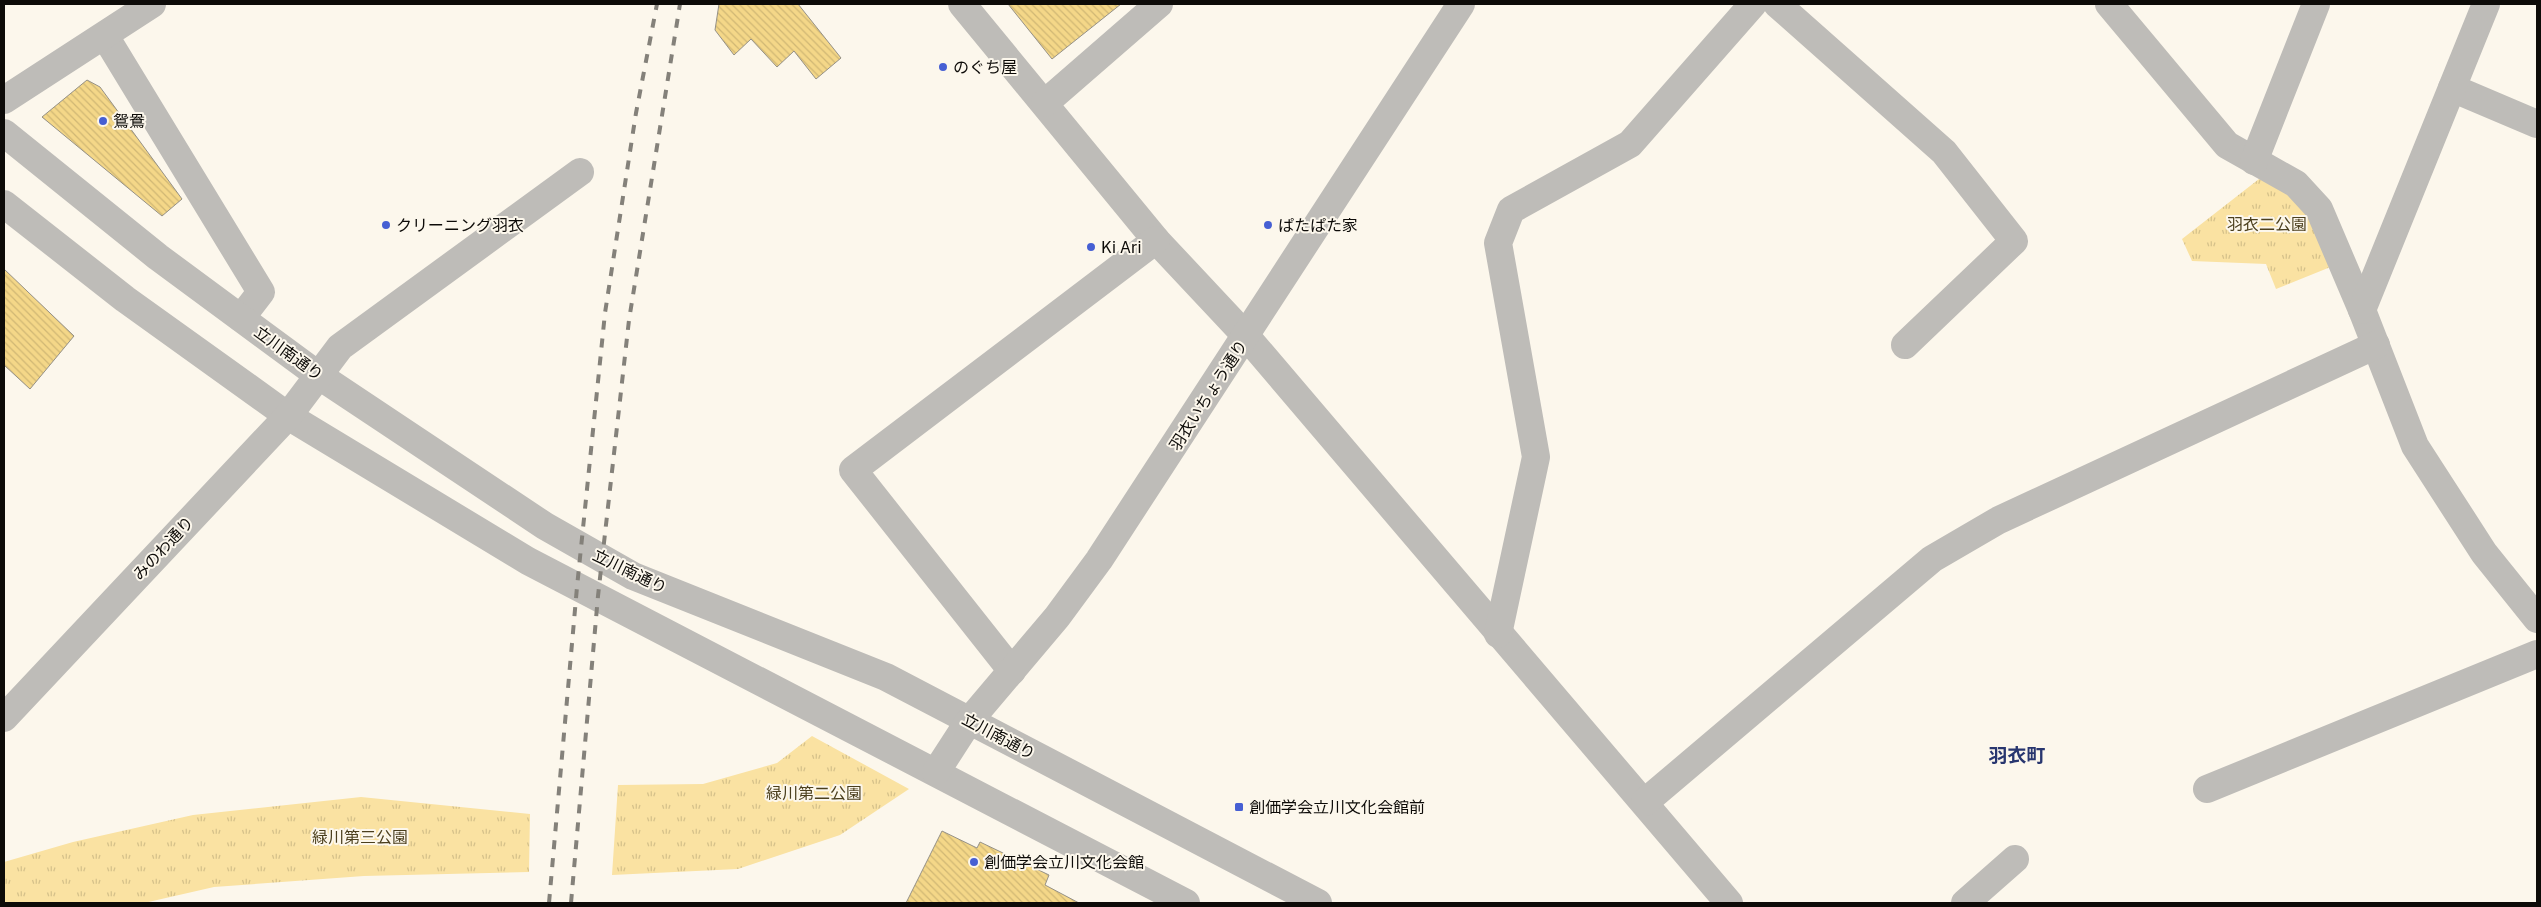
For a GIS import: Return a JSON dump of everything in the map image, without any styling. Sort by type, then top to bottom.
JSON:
[{"type":"street","points":[[4,100],[152,4]]},
{"type":"street","points":[[962,4],[1156,240],[1246,336],[1498,634],[1645,802],[1729,903]]},
{"type":"street","points":[[1045,103],[1159,4]]},
{"type":"street","name":"羽衣いちょう通り","points":[[936,772],[969,721],[1057,617],[1099,560],[1461,4]]},
{"type":"street","points":[[1498,634],[1536,457],[1498,243],[1511,210],[1630,144],[1753,4]]},
{"type":"street","points":[[1777,4],[1944,152],[2014,241],[1905,345]]},
{"type":"street","points":[[2254,161],[2316,4]]},
{"type":"street","points":[[2362,310],[2486,4]]},
{"type":"street","points":[[2111,5],[2227,145],[2296,184],[2319,209],[2362,310],[2415,446],[2484,554],[2537,619]]},
{"type":"street","points":[[105,36],[261,292],[241,318]]},
{"type":"street","points":[[2452,88],[2537,124]]},
{"type":"street","name":"立川南通り","points":[[4,133],[158,257],[318,375],[545,526],[633,576],[886,677],[1318,903]]},
{"type":"street","name":"みのわ通り","points":[[4,718],[288,416],[340,347],[580,172]]},
{"type":"street","points":[[4,204],[125,299],[288,416],[528,562],[1186,903]]},
{"type":"street","points":[[1012,671],[853,470],[1156,240]]},
{"type":"street","points":[[1645,802],[1932,559],[1999,520],[2376,345]]},
{"type":"street","points":[[2207,789],[2537,654]]},
{"type":"street","points":[[1965,903],[2015,859]]},
{"type":"green space","name":"羽衣二公園","points":[[2259,179],[2284,185],[2302,200],[2333,266],[2276,289],[2266,264],[2192,261],[2182,239]]},
{"type":"green space","name":"緑川第二公園","points":[[812,736],[909,789],[840,835],[738,869],[612,875],[618,785],[703,784],[777,763]]},
{"type":"green space","name":"緑川第三公園","points":[[361,797],[530,814],[529,872],[364,876],[214,887],[144,903],[6,903],[4,901],[4,862],[73,842],[193,815]]},
{"type":"building","points":[[719,4],[798,4],[841,58],[816,79],[794,51],[777,67],[751,39],[734,55],[715,30]]},
{"type":"building","points":[[1008,4],[1121,4],[1052,59]]},
{"type":"building","points":[[87,80],[100,87],[182,199],[162,216],[42,117]]},
{"type":"building","points":[[4,269],[74,336],[30,389],[4,365]]},
{"type":"building","name":"創価学会立川文化会館","points":[[942,831],[977,848],[980,842],[1049,875],[1045,885],[1079,903],[906,903]]},
{"type":"railway","points":[[549,903],[577,587],[605,313],[636,113],[657,4]]},
{"type":"railway","points":[[571,903],[598,596],[629,320],[680,4]]},
{"type":"place","name":"のぐち屋","points":[[943,67]]},
{"type":"place","name":"鴛鴦","points":[[103,121]]},
{"type":"place","name":"クリーニング羽衣","points":[[386,225]]},
{"type":"place","name":"ぱたぱた家","points":[[1268,225]]},
{"type":"place","name":"Ki Ari","points":[[1091,247]]},
{"type":"place","name":"創価学会立川文化会館前","points":[[1239,807]]},
{"type":"place","name":"創価学会立川文化会館","points":[[974,862]]},
{"type":"district","name":"羽衣町","points":[[2017,755]]}]
